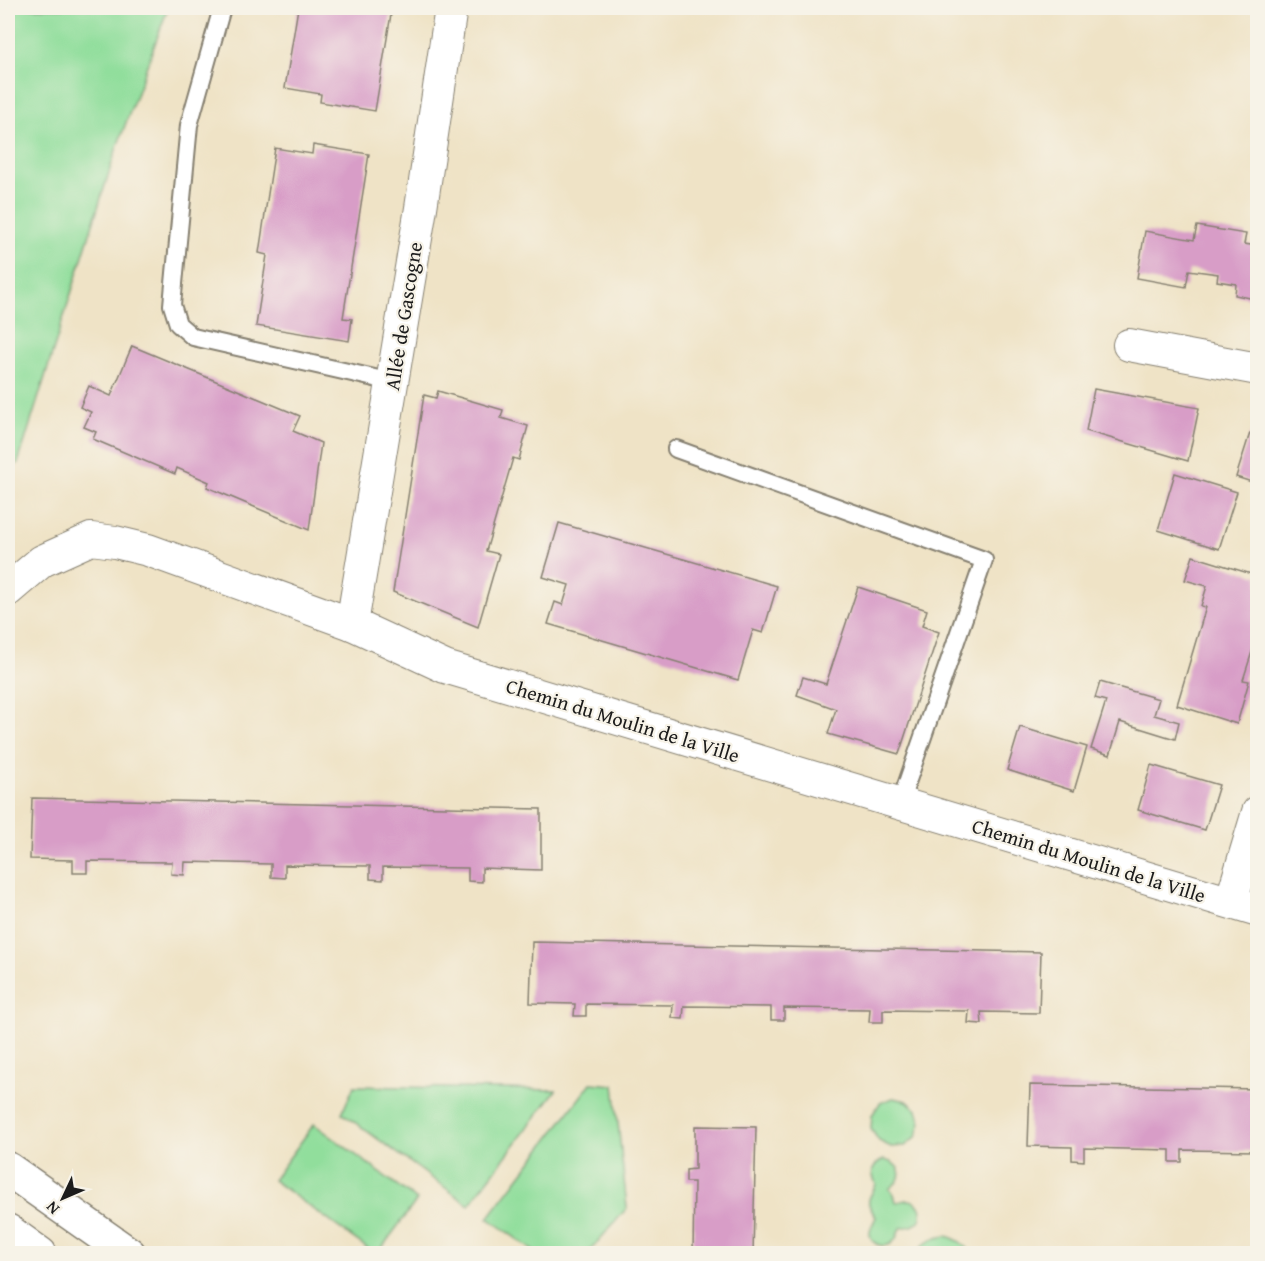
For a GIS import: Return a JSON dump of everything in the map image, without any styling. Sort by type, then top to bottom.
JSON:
[{"type":"main road","points":[[8,1169],[129,1254]]},
{"type":"main road","points":[[8,1230],[40,1254]]},
{"type":"street","name":"Allée de Gascogne","points":[[352,624],[421,208],[451,8]]},
{"type":"street","points":[[1129,345],[1257,369]]},
{"type":"street","name":"Chemin du Moulin de la Ville","points":[[8,590],[42,561],[91,539],[148,550],[352,624],[445,667],[1244,906]]},
{"type":"street","points":[[1244,906],[1257,812]]},
{"type":"lane","points":[[222,8],[189,125],[172,305],[178,324],[193,337],[392,382]]},
{"type":"lane","points":[[676,449],[984,560],[900,803]]},
{"type":"green space","points":[[8,8],[168,8],[116,150],[18,463],[8,471]]},
{"type":"green space","points":[[591,1083],[614,1085],[627,1208],[588,1253],[536,1253],[488,1218]]},
{"type":"green space","points":[[354,1086],[556,1090],[469,1205],[342,1113]]},
{"type":"green space","points":[[893,1098],[907,1101],[917,1110],[921,1123],[916,1137],[905,1146],[891,1147],[879,1141],[871,1129],[872,1115],[880,1103]]},
{"type":"green space","points":[[314,1124],[417,1200],[378,1253],[374,1253],[273,1180]]},
{"type":"green space","points":[[884,1160],[895,1165],[899,1170],[897,1182],[889,1189],[894,1194],[896,1202],[914,1201],[920,1207],[921,1215],[918,1223],[900,1228],[894,1241],[884,1246],[871,1239],[870,1230],[876,1217],[869,1203],[876,1184],[873,1169],[876,1164]]},
{"type":"green space","points":[[947,1236],[960,1242],[970,1253],[918,1253],[930,1240]]},
{"type":"building","points":[[298,8],[392,8],[375,111],[320,102],[321,94],[285,88]]},
{"type":"building","points":[[313,145],[369,154],[343,318],[352,319],[349,341],[256,326],[267,255],[259,253],[275,148],[312,154]]},
{"type":"building","points":[[1197,226],[1246,234],[1244,244],[1258,246],[1258,294],[1255,294],[1255,299],[1235,295],[1236,284],[1217,281],[1218,274],[1189,270],[1186,287],[1137,278],[1145,231],[1194,240]]},
{"type":"building","points":[[132,346],[300,416],[293,431],[321,443],[309,530],[207,487],[209,482],[177,468],[175,474],[93,439],[96,432],[84,427],[91,412],[80,407],[89,386],[111,396]]},
{"type":"building","points":[[1094,389],[1199,408],[1188,461],[1086,431]]},
{"type":"building","points":[[438,391],[503,410],[501,418],[528,426],[519,460],[513,458],[486,551],[499,554],[478,627],[393,592],[424,395],[436,398]]},
{"type":"building","points":[[1250,433],[1258,435],[1258,484],[1236,477]]},
{"type":"building","points":[[1175,473],[1237,492],[1219,549],[1158,530]]},
{"type":"building","points":[[559,523],[777,586],[763,633],[753,630],[738,680],[548,624],[555,602],[563,605],[569,585],[543,577]]},
{"type":"building","points":[[1193,556],[1258,576],[1258,633],[1243,680],[1249,681],[1237,724],[1177,705],[1206,607],[1201,606],[1207,586],[1185,580]]},
{"type":"building","points":[[858,587],[927,610],[922,626],[939,632],[899,754],[828,734],[836,709],[797,695],[803,677],[826,684]]},
{"type":"building","points":[[1100,682],[1159,699],[1154,715],[1179,722],[1175,739],[1120,722],[1110,755],[1091,749],[1106,701],[1095,698]]},
{"type":"building","points":[[1020,727],[1087,747],[1074,791],[1007,770]]},
{"type":"building","points":[[1151,765],[1219,785],[1205,830],[1138,810]]},
{"type":"building","points":[[32,798],[541,809],[541,870],[482,868],[482,882],[468,881],[468,868],[383,867],[383,880],[370,879],[370,866],[285,865],[285,878],[271,877],[271,864],[185,862],[184,875],[171,874],[172,862],[87,861],[87,873],[73,873],[73,860],[30,859]]},
{"type":"building","points":[[532,942],[1041,952],[1039,1013],[981,1012],[982,1024],[968,1023],[969,1011],[883,1010],[883,1022],[869,1022],[870,1009],[784,1008],[784,1020],[771,1020],[771,1007],[684,1006],[683,1019],[672,1018],[673,1005],[586,1004],[586,1016],[574,1016],[575,1004],[530,1003]]},
{"type":"building","points":[[1030,1085],[1258,1089],[1258,1151],[1182,1150],[1182,1162],[1170,1162],[1170,1150],[1084,1148],[1084,1161],[1072,1160],[1072,1147],[1028,1146]]},
{"type":"building","points":[[695,1126],[756,1127],[753,1254],[693,1254],[694,1182],[686,1182],[686,1170],[695,1169]]}]
